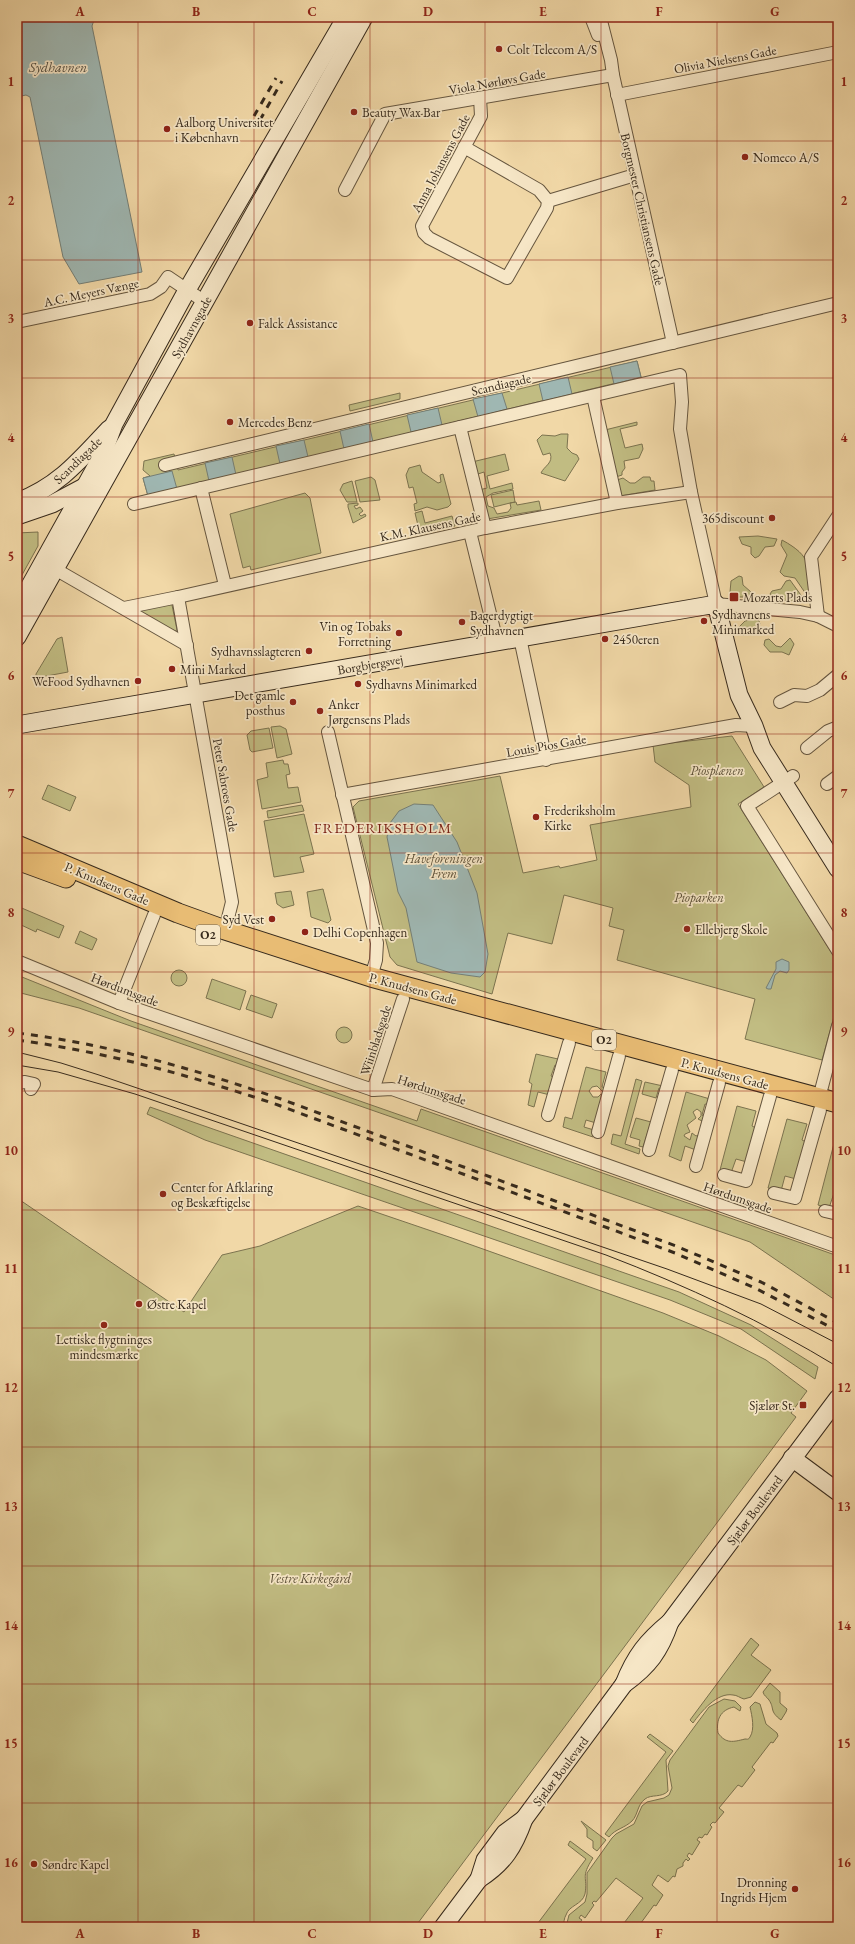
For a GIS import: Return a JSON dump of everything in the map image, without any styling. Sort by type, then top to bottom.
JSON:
[{"type":"main road","name":"P. Knudsens Gade","points":[[20,849],[225,930],[371,977],[819,1104],[838,1114]]},
{"type":"main road","name":"P. Knudsens Gade","points":[[20,849],[63,877],[154,915],[220,940],[403,999],[770,1096],[819,1104],[838,1103]]},
{"type":"street","name":"Sydhavnsgade","points":[[17,637],[86,486],[105,451],[114,424],[187,290],[346,17]]},
{"type":"street","name":"Sydhavnsgade","points":[[17,609],[49,566],[120,453],[364,17]]},
{"type":"street","name":"Borgmester Christiansens Gade","points":[[591,17],[613,75]]},
{"type":"street","name":"Borgmester Christiansens Gade","points":[[600,17],[612,60],[617,95],[673,343]]},
{"type":"street","name":"Olivia Nielsens Gade","points":[[617,95],[838,52]]},
{"type":"street","name":"Viola Nørløvs Gade","points":[[345,190],[385,114],[613,75]]},
{"type":"street","name":"Anna Johansens Gade","points":[[480,98],[481,116],[422,226],[424,233],[429,238],[507,278],[547,208],[548,201]]},
{"type":"street","points":[[464,147],[539,190],[548,201],[635,176]]},
{"type":"street","name":"A.C. Meyers Vænge","points":[[17,322],[150,294],[161,287],[168,277],[205,302]]},
{"type":"street","name":"Scandiagade","points":[[165,465],[838,303]]},
{"type":"street","points":[[134,504],[680,376],[682,402],[680,429],[691,492],[716,604],[739,695],[754,726],[762,748],[788,779],[838,847]]},
{"type":"street","points":[[593,396],[617,503]]},
{"type":"street","name":"Scandiagade","points":[[17,502],[34,495],[62,478],[76,466],[114,424]]},
{"type":"street","points":[[460,427],[485,528]]},
{"type":"street","name":"Scandiagade","points":[[17,516],[52,504],[86,486],[109,466],[120,453]]},
{"type":"street","points":[[201,488],[225,585]]},
{"type":"street","name":"K.M. Klausens Gade","points":[[178,597],[225,585],[485,528],[617,503],[691,492]]},
{"type":"street","points":[[818,616],[811,557],[838,516]]},
{"type":"street","points":[[470,532],[497,642]]},
{"type":"street","points":[[49,566],[188,645]]},
{"type":"street","points":[[124,608],[178,597]]},
{"type":"street","name":"Peter Sabroes Gade","points":[[178,597],[188,645],[232,902],[225,930]]},
{"type":"street","points":[[716,604],[800,612],[818,616],[838,626]]},
{"type":"street","name":"Borgbjergsvej","points":[[19,724],[716,604]]},
{"type":"street","points":[[520,638],[546,760]]},
{"type":"street","points":[[780,702],[794,695],[807,696],[838,675]]},
{"type":"street","name":"Louis Pios Gade","points":[[342,795],[546,760],[736,725],[754,726]]},
{"type":"street","points":[[807,748],[828,731],[838,727]]},
{"type":"street","points":[[328,732],[377,943],[376,960],[371,977]]},
{"type":"street","points":[[827,784],[838,776]]},
{"type":"street","points":[[788,779],[838,869]]},
{"type":"street","points":[[788,779],[747,806],[838,951]]},
{"type":"street","points":[[119,1003],[154,915]]},
{"type":"street","name":"Hørdumsgade","points":[[17,961],[119,1003],[373,1090],[392,1089],[838,1247]]},
{"type":"street","name":"Wiinbladsgade","points":[[373,1090],[403,999]]},
{"type":"street","points":[[774,1193],[794,1198],[838,1026]]},
{"type":"street","points":[[548,1114],[569,1043]]},
{"type":"street","points":[[598,1132],[619,1056]]},
{"type":"street","name":"P. Knudsens Gade","points":[[649,1150],[672,1070]]},
{"type":"street","points":[[17,1083],[26,1082],[34,1084],[31,1089]]},
{"type":"street","name":"P. Knudsens Gade","points":[[696,1166],[719,1083]]},
{"type":"street","name":"P. Knudsens Gade","points":[[724,1175],[746,1181],[770,1096]]},
{"type":"street","points":[[825,1211],[838,1214]]},
{"type":"street","name":"Sjælør Boulevard","points":[[443,1927],[479,1879],[496,1868],[516,1841],[524,1819],[624,1684],[642,1671],[662,1644],[670,1622],[838,1398]]},
{"type":"street","points":[[792,1458],[838,1492]]},
{"type":"green space","points":[[637,361],[641,377],[148,496],[143,478],[150,476],[143,470],[144,461],[174,454],[178,470]]},
{"type":"green space","points":[[400,393],[400,399],[350,411],[349,405]]},
{"type":"green space","points":[[637,422],[637,425],[620,429],[625,448],[642,444],[643,449],[639,458],[624,461],[625,468],[622,475],[616,477],[605,430]]},
{"type":"green space","points":[[568,434],[567,448],[572,453],[577,455],[579,459],[565,481],[541,473],[550,462],[551,456],[550,453],[543,455],[537,440],[542,435],[555,436]]},
{"type":"green space","points":[[505,454],[509,470],[487,476],[490,489],[512,483],[513,489],[493,493],[486,497],[488,506],[494,508],[497,514],[508,512],[511,508],[510,503],[516,502],[517,505],[539,501],[541,510],[487,519],[479,490],[487,488],[484,472],[475,475],[472,462]]},
{"type":"green space","points":[[420,465],[422,472],[438,483],[441,482],[440,475],[443,474],[451,504],[448,507],[437,510],[427,507],[415,511],[414,504],[417,503],[413,487],[409,488],[406,475],[409,468]]},
{"type":"green space","points":[[371,477],[375,480],[380,500],[360,502],[355,481]]},
{"type":"green space","points":[[643,477],[650,477],[651,481],[654,481],[655,490],[620,496],[617,480],[623,478],[630,483],[635,483]]},
{"type":"green space","points":[[352,481],[357,502],[347,502],[340,490],[343,484]]},
{"type":"green space","points":[[513,490],[515,502],[494,507],[491,495]]},
{"type":"green space","points":[[305,493],[310,498],[321,553],[251,570],[250,566],[243,568],[230,514]]},
{"type":"green space","points":[[358,503],[358,505],[354,506],[356,509],[360,507],[363,511],[359,514],[361,516],[365,514],[366,516],[353,523],[348,504]]},
{"type":"green space","points":[[422,511],[425,523],[452,516],[455,526],[420,534],[415,513]]},
{"type":"green space","points":[[38,532],[38,546],[17,584],[17,533]]},
{"type":"green space","points":[[758,536],[777,539],[774,546],[765,547],[759,556],[755,558],[751,554],[751,547],[742,544],[739,537]]},
{"type":"green space","points":[[782,540],[792,546],[804,557],[807,563],[812,597],[808,597],[795,578],[784,576],[780,572],[787,555],[781,545]]},
{"type":"green space","points":[[739,576],[742,577],[743,585],[751,592],[748,597],[736,597],[730,592],[731,581]]},
{"type":"green space","points":[[790,580],[803,598],[802,602],[772,599],[770,594],[772,591],[781,589],[786,581]]},
{"type":"green space","points":[[171,600],[177,630],[175,631],[137,611]]},
{"type":"green space","points":[[755,619],[759,621],[760,624],[752,633],[750,627],[742,629],[744,635],[740,634],[738,628],[745,621]]},
{"type":"green space","points":[[62,637],[68,672],[36,678],[36,674],[57,639]]},
{"type":"green space","points":[[790,638],[794,644],[789,655],[782,652],[770,652],[764,645],[765,640],[769,639],[776,646],[781,647]]},
{"type":"green space","points":[[280,726],[286,729],[292,754],[277,758],[271,727]]},
{"type":"green space","points":[[269,728],[273,748],[252,752],[250,750],[247,735],[251,731]]},
{"type":"green space","points":[[732,736],[764,787],[738,804],[838,963],[838,1002],[822,1060],[745,1039],[755,999],[617,960],[624,930],[609,926],[613,908],[564,895],[552,944],[508,933],[492,994],[397,965],[390,957],[353,807],[359,801],[500,776],[523,873],[559,866],[560,868],[597,860],[590,825],[691,807],[689,785],[655,762],[653,745]]},
{"type":"green space","points":[[283,760],[284,764],[288,764],[290,774],[286,775],[288,788],[298,787],[301,802],[262,809],[257,780],[268,777],[266,763]]},
{"type":"green space","points":[[48,785],[76,797],[70,811],[42,799]]},
{"type":"green space","points":[[302,805],[304,811],[268,818],[267,811]]},
{"type":"green space","points":[[304,814],[314,854],[300,857],[304,872],[274,877],[264,821]]},
{"type":"green space","points":[[323,889],[331,920],[328,923],[311,917],[307,892]]},
{"type":"green space","points":[[291,891],[294,905],[283,908],[277,904],[275,893]]},
{"type":"green space","points":[[17,906],[64,926],[59,938],[37,929],[36,932],[17,923]]},
{"type":"green space","points":[[80,931],[97,939],[92,950],[75,943]]},
{"type":"green space","points":[[176,970],[182,970],[187,975],[185,984],[182,986],[176,986],[171,981],[171,975]]},
{"type":"green space","points":[[17,975],[131,1021],[417,1121],[421,1109],[838,1256],[838,1302],[750,1242],[79,1008],[17,992]]},
{"type":"green space","points":[[212,979],[246,991],[240,1010],[206,998]]},
{"type":"green space","points":[[251,995],[277,1004],[272,1018],[246,1009]]},
{"type":"green space","points":[[341,1027],[347,1027],[352,1032],[350,1041],[347,1043],[341,1043],[336,1038],[336,1032]]},
{"type":"green space","points":[[536,1054],[558,1059],[557,1063],[559,1064],[558,1066],[555,1065],[551,1076],[555,1078],[550,1095],[538,1092],[534,1107],[528,1105],[532,1084],[529,1082]]},
{"type":"green space","points":[[586,1067],[606,1072],[602,1087],[606,1088],[604,1093],[597,1086],[592,1087],[589,1091],[593,1097],[598,1097],[601,1094],[604,1095],[596,1123],[586,1120],[584,1127],[594,1130],[593,1137],[563,1127],[565,1117],[572,1119]]},
{"type":"green space","points":[[636,1079],[642,1081],[625,1144],[640,1149],[639,1154],[611,1144],[613,1134],[621,1136]]},
{"type":"green space","points":[[645,1082],[663,1086],[662,1089],[659,1088],[656,1098],[642,1094]]},
{"type":"green space","points":[[686,1092],[710,1099],[709,1105],[705,1104],[702,1115],[705,1117],[704,1122],[698,1119],[701,1116],[701,1112],[697,1109],[693,1112],[696,1118],[687,1125],[690,1132],[684,1136],[690,1140],[692,1133],[696,1136],[701,1134],[696,1150],[685,1146],[681,1161],[669,1156]]},
{"type":"green space","points":[[737,1106],[756,1111],[752,1126],[756,1128],[747,1162],[736,1159],[731,1173],[720,1170]]},
{"type":"green space","points":[[150,1107],[679,1292],[751,1325],[818,1367],[815,1379],[741,1329],[670,1300],[205,1140],[147,1114]]},
{"type":"green space","points":[[636,1118],[651,1122],[643,1147],[639,1146],[640,1140],[630,1137]]},
{"type":"green space","points":[[787,1119],[807,1124],[802,1140],[806,1142],[796,1179],[785,1176],[781,1191],[768,1188]]},
{"type":"green space","points":[[837,1132],[838,1194],[834,1193],[829,1208],[818,1205]]},
{"type":"green space","name":"Vestre Kirkegård","points":[[17,1198],[184,1312],[222,1255],[260,1246],[358,1206],[663,1313],[719,1336],[766,1360],[807,1391],[791,1413],[796,1417],[415,1927],[17,1927]]},
{"type":"green space","points":[[751,1638],[759,1645],[751,1655],[771,1670],[751,1697],[744,1699],[734,1695],[727,1695],[721,1697],[710,1704],[693,1723],[690,1720]]},
{"type":"green space","points":[[770,1683],[780,1692],[780,1703],[787,1709],[781,1720],[775,1714],[771,1703],[763,1692]]},
{"type":"green space","points":[[724,1699],[735,1701],[741,1707],[740,1711],[734,1707],[725,1710],[718,1720],[718,1733],[727,1741],[748,1739],[752,1734],[753,1726],[750,1707],[755,1702],[760,1704],[766,1724],[777,1733],[778,1736],[773,1743],[771,1742],[752,1767],[755,1770],[742,1787],[738,1785],[719,1808],[724,1812],[715,1823],[713,1822],[710,1825],[712,1827],[707,1835],[705,1834],[702,1838],[699,1837],[697,1840],[700,1842],[692,1855],[689,1853],[687,1856],[690,1859],[688,1861],[686,1859],[683,1866],[677,1869],[675,1877],[673,1876],[668,1882],[658,1875],[652,1885],[663,1895],[656,1906],[654,1905],[638,1927],[621,1927],[643,1898],[616,1878],[596,1902],[594,1901],[592,1903],[594,1905],[585,1918],[581,1915],[579,1918],[582,1920],[576,1927],[566,1927],[569,1915],[585,1902],[587,1894],[587,1873],[612,1838],[616,1834],[634,1824],[642,1806],[647,1802],[664,1798],[669,1795],[672,1788],[668,1766],[670,1760],[709,1707]]},
{"type":"green space","points":[[650,1734],[673,1751],[666,1760],[668,1791],[642,1801],[632,1821],[614,1832],[609,1837],[605,1834],[666,1752],[647,1737]]},
{"type":"green space","points":[[581,1821],[606,1840],[597,1851],[593,1848],[593,1841],[587,1837],[587,1829]]},
{"type":"green space","points":[[570,1841],[593,1858],[585,1877],[585,1894],[581,1901],[568,1912],[563,1927],[535,1927],[586,1859],[568,1845]]},
{"type":"water","name":"Sydhavnen","points":[[17,17],[95,17],[92,26],[142,272],[79,284],[63,257],[30,97],[26,95],[17,97]]},
{"type":"water","points":[[637,361],[641,377],[614,384],[610,367]]},
{"type":"water","points":[[568,377],[572,394],[543,401],[539,384]]},
{"type":"water","points":[[502,393],[507,409],[478,417],[473,399]]},
{"type":"water","points":[[438,408],[442,425],[411,432],[407,415]]},
{"type":"water","points":[[369,424],[373,442],[344,449],[340,431]]},
{"type":"water","points":[[304,440],[308,457],[280,464],[276,446]]},
{"type":"water","points":[[232,457],[236,475],[209,481],[205,463]]},
{"type":"water","points":[[172,471],[177,489],[148,496],[143,478]]},
{"type":"water","points":[[414,804],[433,805],[457,842],[477,893],[488,954],[485,972],[480,977],[451,973],[417,962],[406,908],[398,892],[387,837],[390,823],[399,811]]},
{"type":"water","points":[[782,959],[789,962],[789,970],[787,973],[780,971],[775,975],[771,989],[766,988],[776,969],[776,962]]},
{"type":"tram line","points":[[17,1052],[61,1063],[99,1075],[667,1269],[761,1304],[838,1344]]},
{"type":"tram line","points":[[17,1065],[58,1072],[135,1094],[606,1255],[666,1279],[725,1306],[782,1335],[838,1367]]},
{"type":"railway","points":[[254,116],[276,78]]},
{"type":"railway","points":[[260,120],[282,81]]},
{"type":"railway","points":[[17,1033],[118,1051],[183,1068],[281,1099],[676,1246],[761,1282],[838,1323]]},
{"type":"railway","points":[[17,1040],[84,1051],[149,1066],[214,1084],[278,1105],[675,1253],[757,1289],[838,1331]]},
{"type":"place","name":"Colt Telecom A/S","points":[[499,49]]},
{"type":"place","name":"Beauty Wax Bar","points":[[354,112]]},
{"type":"place","name":"Aalborg Universitet i København","points":[[167,129]]},
{"type":"place","name":"Nomeco A/S","points":[[745,157]]},
{"type":"place","name":"Falck Assistance","points":[[250,323]]},
{"type":"place","name":"Mercedes Benz","points":[[230,422]]},
{"type":"place","name":"365discount","points":[[772,518]]},
{"type":"place","name":"Mozarts Plads","points":[[734,597]]},
{"type":"place","name":"Sydhavnens Minimarked","points":[[704,621]]},
{"type":"place","name":"Bagerdygtigt Sydhavnen","points":[[462,622]]},
{"type":"place","name":"Vin og Tobaks Forretning","points":[[399,633]]},
{"type":"place","name":"2450eren","points":[[605,639]]},
{"type":"place","name":"Sydhavnsslagteren","points":[[309,651]]},
{"type":"place","name":"Mini Marked","points":[[172,669]]},
{"type":"place","name":"WeFood Sydhavnen","points":[[138,681]]},
{"type":"place","name":"Sydhavns Minimarked","points":[[358,684]]},
{"type":"place","name":"Det gamle posthus","points":[[293,702]]},
{"type":"place","name":"Anker Jørgensens Plads","points":[[320,711]]},
{"type":"place","name":"Frederiksholm Kirke","points":[[536,817]]},
{"type":"place","name":"Syd Vest","points":[[272,919]]},
{"type":"place","name":"Ellebjerg Skole","points":[[687,929]]},
{"type":"place","name":"Delhi Copenhagen","points":[[305,932]]},
{"type":"place","name":"Center for Afklaring og Beskæftigelse","points":[[163,1194]]},
{"type":"place","name":"Østre Kapel","points":[[139,1304]]},
{"type":"place","name":"Lettiske flygtninges mindesmærke","points":[[104,1325]]},
{"type":"place","name":"Sjælør St.","points":[[803,1405]]},
{"type":"place","name":"Søndre Kapel","points":[[34,1864]]},
{"type":"place","name":"Dronning Ingrids Hjem","points":[[795,1889]]},
{"type":"district","name":"FREDERIKSHOLM","points":[[383,828]]},
{"type":"park label","name":"Piosplænen","points":[[717,770]]},
{"type":"park label","name":"Haveforeningen Frem","points":[[444,866]]},
{"type":"park label","name":"Pioparken","points":[[699,897]]}]
